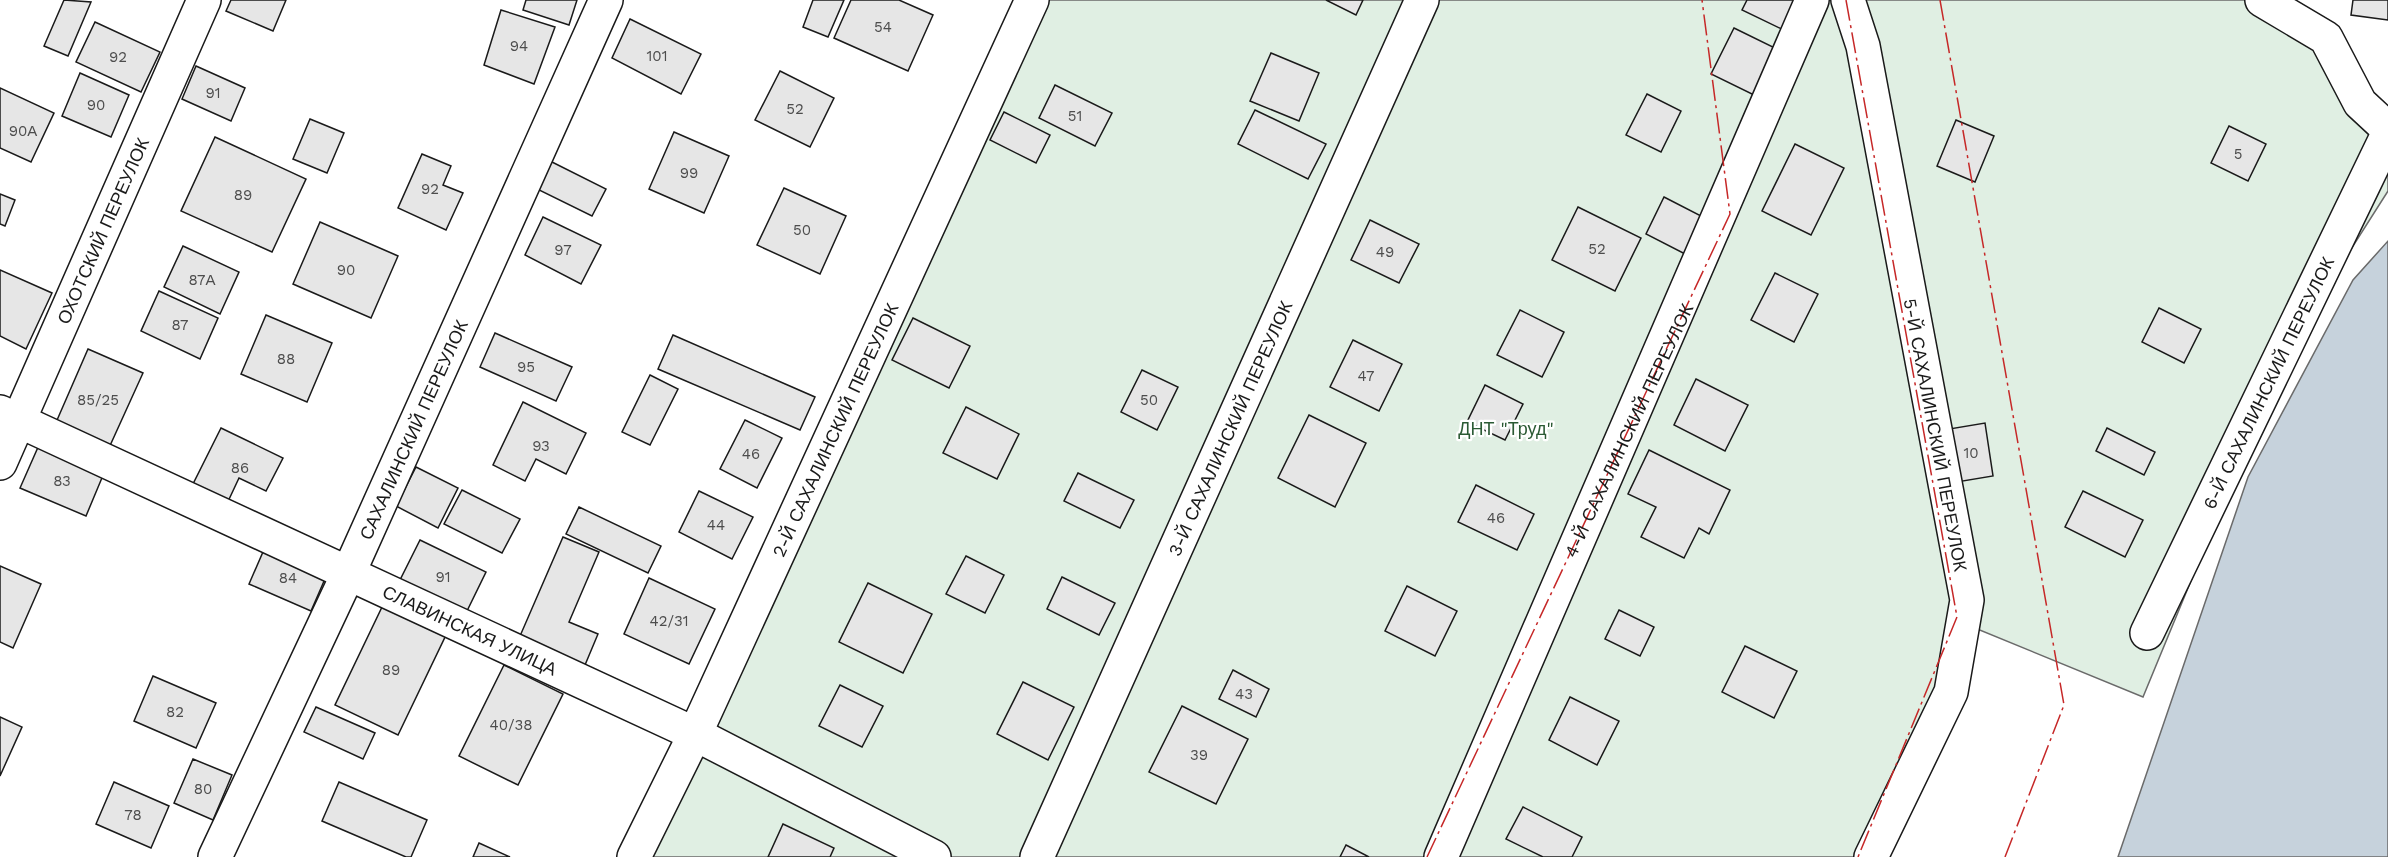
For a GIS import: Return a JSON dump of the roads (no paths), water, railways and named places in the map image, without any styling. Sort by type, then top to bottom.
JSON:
[{"type":"street","name":"ОХОТСКИЙ ПЕРЕУЛОК","points":[[0,463],[10,416],[204,0]]},
{"type":"street","name":"САХАЛИНСКИЙ ПЕРЕУЛОК","points":[[215,857],[349,572],[606,0]]},
{"type":"street","name":"2-Й САХАЛИНСКИЙ ПЕРЕУЛОК","points":[[634,857],[695,734],[1032,0]]},
{"type":"street","name":"3-Й САХАЛИНСКИЙ ПЕРЕУЛОК","points":[[1037,857],[1422,0]]},
{"type":"street","name":"4-Й САХАЛИНСКИЙ ПЕРЕУЛОК","points":[[1441,857],[1812,0]]},
{"type":"street","name":"5-Й САХАЛИНСКИЙ ПЕРЕУЛОК","points":[[1848,0],[1863,46],[1967,600],[1951,692],[1871,857]]},
{"type":"street","points":[[2262,0],[2326,38],[2360,103],[2388,129]]},
{"type":"street","name":"6-Й САХАЛИНСКИЙ ПЕРЕУЛОК","points":[[2147,633],[2388,135]]},
{"type":"street","name":"СЛАВИНСКАЯ УЛИЦА","points":[[10,416],[695,734],[934,857]]},
{"type":"park label","name":"ДНТ \"Труд\"","points":[[1506,428]]}]
